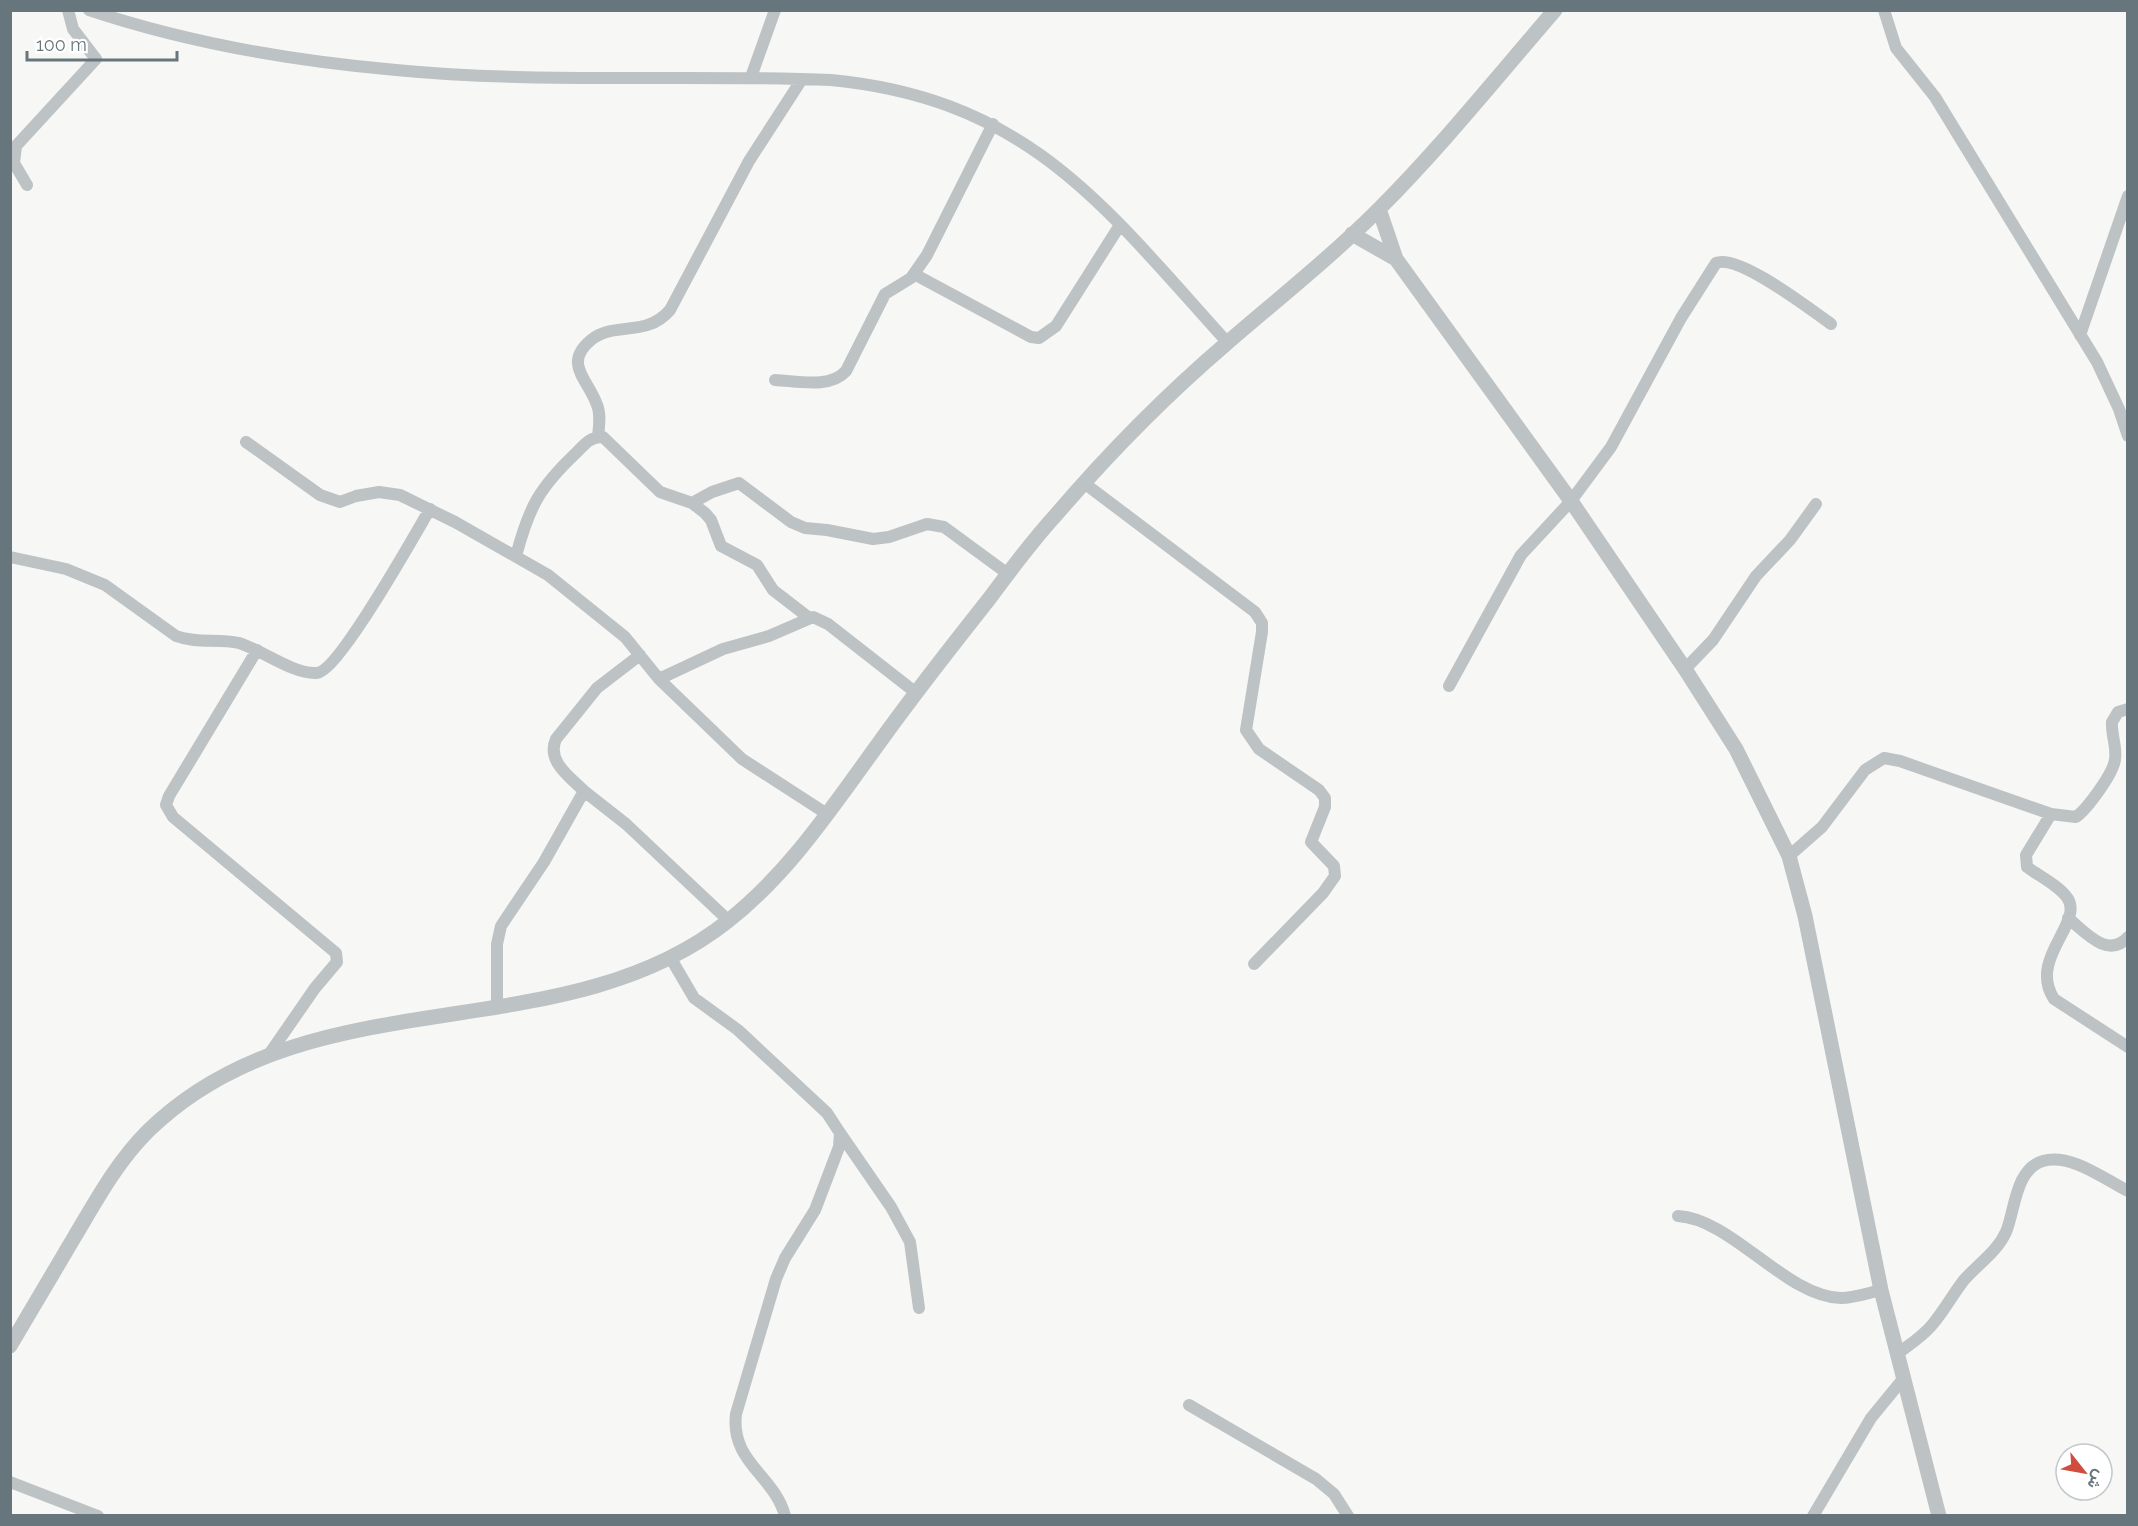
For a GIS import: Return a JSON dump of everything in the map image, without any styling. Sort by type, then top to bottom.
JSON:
[{"type":"street","points":[[27,185],[14,163],[16,146],[96,59],[73,28],[68,10]]},
{"type":"street","points":[[89,10],[112,14],[255,53],[398,71],[520,76],[802,79],[863,83],[902,91],[946,104],[993,124],[1056,164],[1120,225],[1227,342]]},
{"type":"street","points":[[751,77],[776,10]]},
{"type":"street","points":[[10,1346],[106,1184],[137,1142],[184,1100],[221,1078],[270,1053],[364,1029],[596,987],[670,957],[729,921],[786,866],[827,814],[915,692],[1008,574],[1084,483],[1148,415],[1227,342],[1379,209],[1555,10]]},
{"type":"street","points":[[1884,10],[1896,48],[1935,97],[2097,362],[2119,409],[2127,436]]},
{"type":"street","points":[[598,437],[598,407],[578,369],[580,353],[595,337],[650,326],[670,310],[748,161],[802,79]]},
{"type":"street","points":[[775,380],[821,382],[843,374],[855,357],[885,294],[914,274],[944,227],[993,124]]},
{"type":"street","points":[[2080,335],[2127,196]]},
{"type":"street","points":[[1379,209],[1396,259],[1571,501],[1685,669],[1736,749],[1788,856],[1805,916],[1881,1290],[1939,1515]]},
{"type":"street","points":[[914,274],[1030,338],[1039,338],[1056,326],[1120,225]]},
{"type":"street","points":[[1352,234],[1396,259]]},
{"type":"street","points":[[1449,686],[1521,555],[1571,501],[1611,447],[1681,318],[1716,263],[1727,261],[1752,273],[1831,324]]},
{"type":"street","points":[[516,556],[525,526],[544,486],[590,440],[598,437],[611,442],[660,492],[692,503],[711,519],[721,546],[757,565],[773,590],[808,617],[828,624],[915,692]]},
{"type":"street","points":[[246,442],[332,501],[379,492],[400,495],[430,509],[548,575],[625,637],[659,679],[749,764],[827,814]]},
{"type":"street","points":[[692,503],[712,492],[739,483],[791,522],[805,528],[873,539],[890,537],[927,524],[936,525],[954,533],[1008,574]]},
{"type":"street","points":[[1084,483],[1248,606],[1259,617],[1262,632],[1246,730],[1259,749],[1319,790],[1325,798],[1325,807],[1311,842],[1334,866],[1336,873],[1334,879],[1254,964]]},
{"type":"street","points":[[1685,669],[1713,640],[1756,576],[1790,540],[1816,504]]},
{"type":"street","points":[[10,557],[87,577],[105,585],[182,638],[198,642],[237,643],[305,671],[318,673],[327,669],[345,647],[430,509]]},
{"type":"street","points":[[659,679],[723,649],[777,633],[808,617]]},
{"type":"street","points":[[257,650],[169,796],[166,805],[173,817],[336,953],[337,962],[315,988],[270,1053]]},
{"type":"street","points":[[640,655],[597,688],[559,732],[554,744],[553,755],[556,762],[584,791],[626,824],[729,921]]},
{"type":"street","points":[[1788,856],[1822,827],[1865,770],[1884,758],[1900,761],[2051,814],[2071,818],[2084,809],[2115,760],[2112,722],[2118,712],[2127,709]]},
{"type":"street","points":[[497,1005],[497,944],[501,926],[544,862],[584,791]]},
{"type":"street","points":[[2051,814],[2026,855],[2025,861],[2027,867],[2068,899],[2068,918],[2048,963],[2047,987],[2054,999],[2127,1047]]},
{"type":"street","points":[[2068,918],[2104,946],[2118,945],[2127,937]]},
{"type":"street","points":[[670,957],[694,998],[738,1030],[826,1113],[891,1207],[909,1242],[919,1308]]},
{"type":"street","points":[[785,1515],[780,1503],[739,1446],[734,1431],[736,1414],[776,1280],[785,1258],[815,1210],[839,1147],[840,1133]]},
{"type":"street","points":[[1897,1354],[1934,1323],[1965,1279],[1995,1249],[2007,1228],[2014,1199],[2023,1182],[2038,1163],[2051,1160],[2078,1165],[2127,1191]]},
{"type":"street","points":[[1678,1216],[1692,1217],[1704,1222],[1787,1276],[1822,1294],[1847,1298],[1881,1290]]},
{"type":"street","points":[[1812,1515],[1871,1418],[1903,1379]]},
{"type":"street","points":[[1189,1405],[1316,1479],[1334,1494],[1348,1515]]},
{"type":"street","points":[[10,1482],[98,1515]]}]
